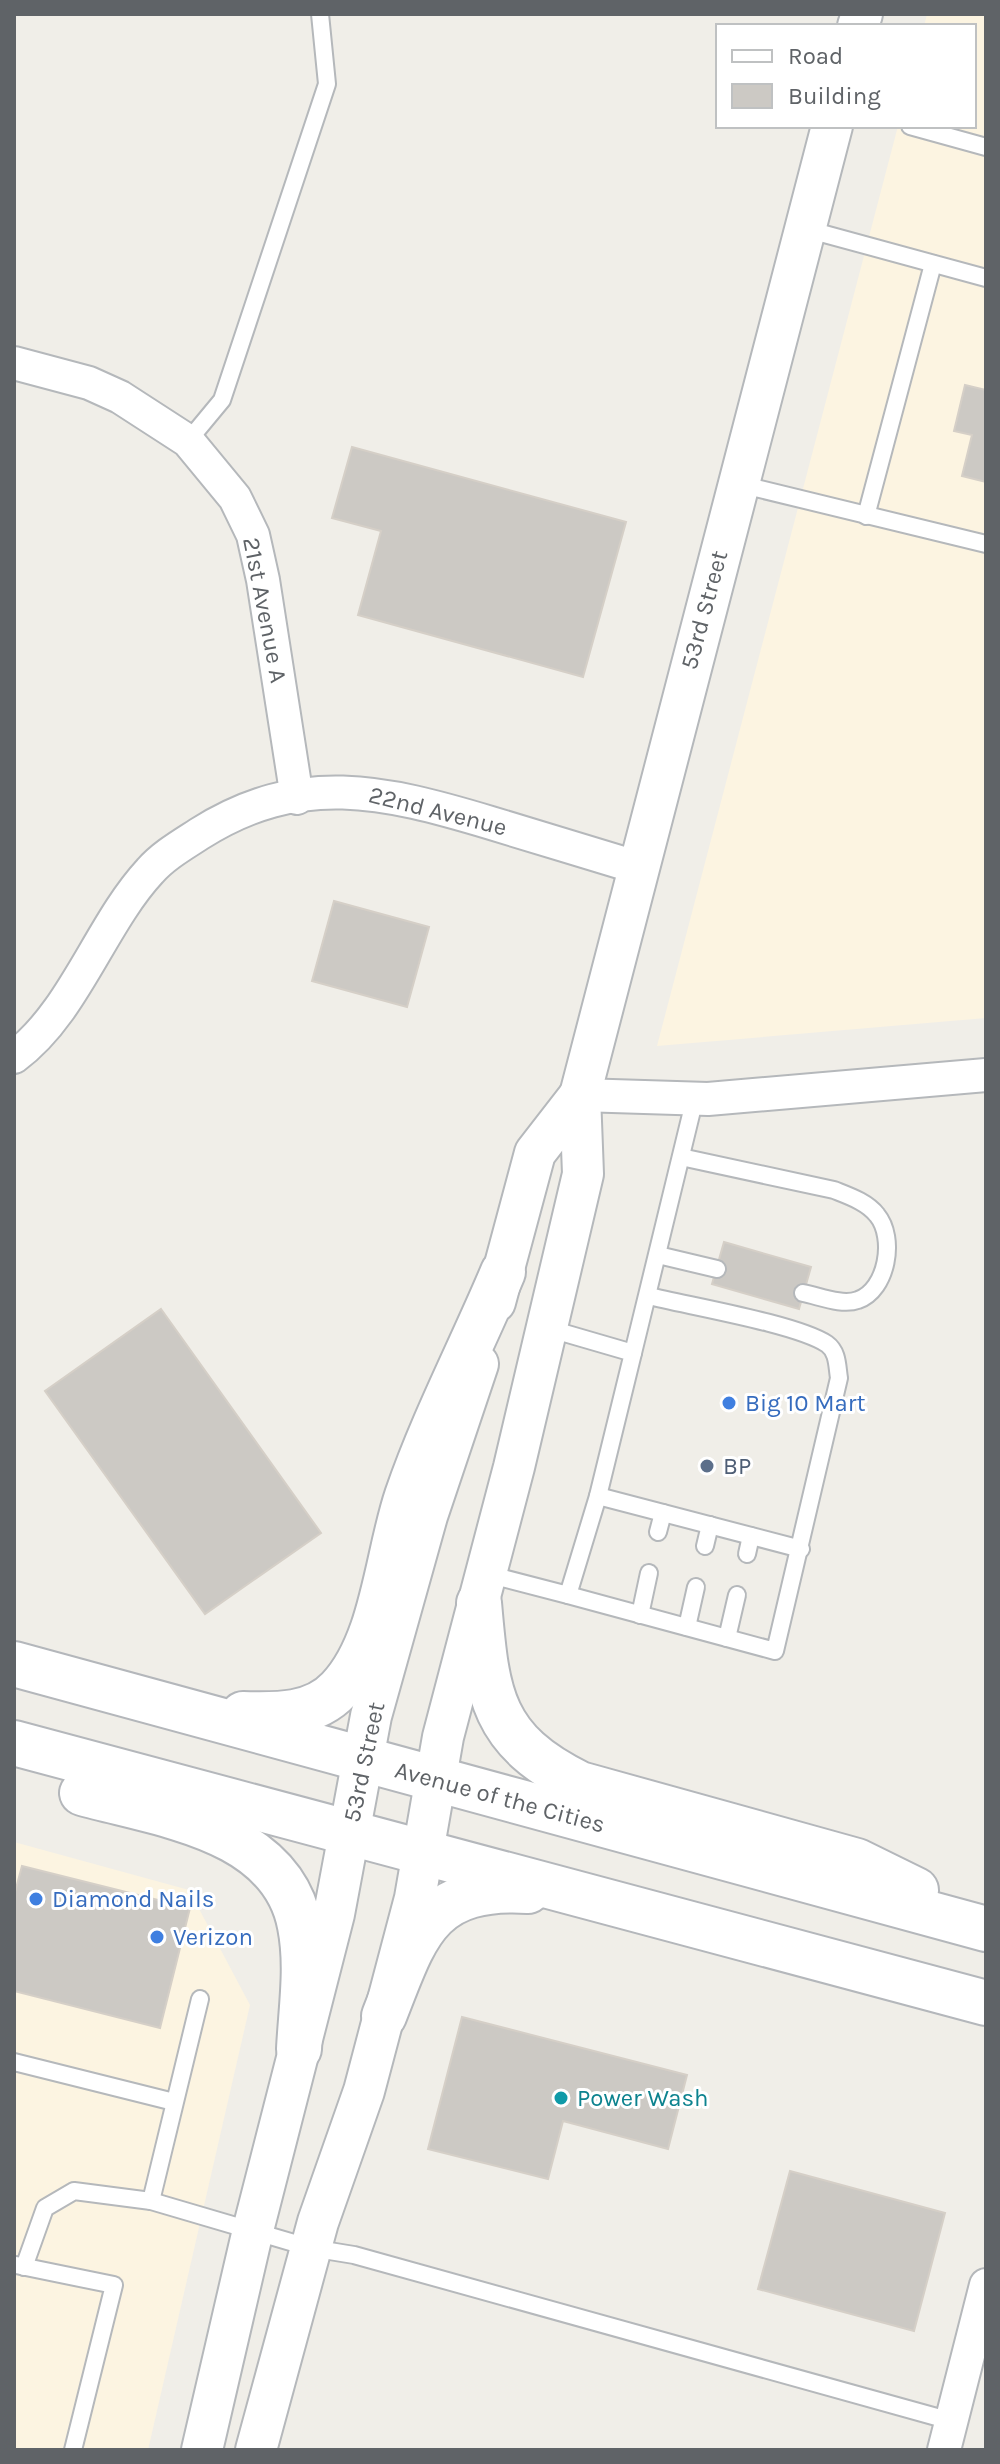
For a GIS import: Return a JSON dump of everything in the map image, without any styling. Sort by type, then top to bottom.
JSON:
[{"type":"main road","points":[[185,1711],[279,1715],[323,1704],[350,1677],[362,1654],[385,1586],[407,1496],[503,1272]]},
{"type":"main road","points":[[483,1589],[486,1677],[503,1721],[528,1753],[557,1773],[580,1784],[857,1861],[986,1926]]},
{"type":"main road","name":"Avenue of the Cities","points":[[14,1664],[986,1926]]},
{"type":"main road","points":[[14,1743],[986,2003]]},
{"type":"main road","points":[[14,1774],[225,1835],[263,1860],[290,1897],[301,1927],[304,1958],[299,2049]]},
{"type":"main road","points":[[384,2016],[411,1947],[425,1922],[438,1910],[494,1889],[581,1894]]},
{"type":"street","name":"53rd Street","points":[[256,2450],[311,2248],[364,2091],[415,1898],[443,1737],[483,1589],[583,1174],[580,1095],[636,867],[831,128]]},
{"type":"street","name":"21st Avenue A","points":[[14,363],[89,383],[120,397],[188,441],[235,498],[253,535],[297,798]]},
{"type":"street","name":"22nd Avenue","points":[[14,1057],[50,1018],[151,869],[218,822],[271,800],[336,791],[364,791],[420,802],[636,867]]},
{"type":"street","points":[[580,1095],[695,1098],[986,1075]]},
{"type":"street","name":"53rd Street","points":[[202,2450],[253,2230],[334,1914],[371,1716],[427,1516],[466,1408],[535,1153],[580,1095]]},
{"type":"street","points":[[948,2435],[986,2285]]},
{"type":"lane","points":[[188,441],[222,400],[327,84],[320,14]]},
{"type":"lane","points":[[917,128],[986,147]]},
{"type":"lane","points":[[804,229],[986,278]]},
{"type":"lane","points":[[866,516],[933,264]]},
{"type":"lane","points":[[737,483],[986,544]]},
{"type":"lane","points":[[568,1595],[598,1496],[695,1098]]},
{"type":"lane","points":[[681,1157],[834,1190],[856,1199],[878,1216],[886,1243],[885,1267],[874,1291],[857,1301],[842,1302],[803,1293]]},
{"type":"lane","points":[[658,1255],[717,1269]]},
{"type":"lane","points":[[483,1589],[568,1595],[775,1651],[839,1378],[835,1352],[827,1344],[786,1329],[649,1296]]},
{"type":"lane","points":[[547,1328],[633,1353]]},
{"type":"lane","points":[[598,1496],[801,1549]]},
{"type":"lane","points":[[658,1532],[663,1513]]},
{"type":"lane","points":[[705,1546],[710,1525]]},
{"type":"lane","points":[[747,1554],[751,1536]]},
{"type":"lane","points":[[640,1615],[649,1573]]},
{"type":"lane","points":[[687,1627],[696,1587]]},
{"type":"lane","points":[[727,1638],[737,1595]]},
{"type":"lane","points":[[151,2201],[200,1999]]},
{"type":"lane","points":[[14,2062],[174,2102]]},
{"type":"lane","points":[[73,2450],[114,2285],[19,2266],[45,2208],[74,2191],[151,2201],[311,2248],[354,2255],[948,2435]]},
{"type":"shaded area","points":[[927,14],[986,14],[986,1018],[657,1046],[897,128],[976,128],[976,24],[924,24]]},
{"type":"shaded area","points":[[14,1842],[189,1890],[250,2005],[148,2450],[14,2450]]},
{"type":"building","points":[[965,385],[986,390],[986,482],[962,476],[972,435],[954,431]]},
{"type":"building","points":[[352,447],[626,522],[583,677],[358,615],[381,531],[332,518]]},
{"type":"building","points":[[334,901],[429,927],[407,1007],[312,981]]},
{"type":"building","points":[[724,1242],[811,1267],[799,1309],[712,1284]]},
{"type":"building","points":[[161,1309],[321,1533],[205,1614],[45,1391]]},
{"type":"building","points":[[22,1866],[190,1908],[160,2028],[14,1991],[14,1896]]},
{"type":"building","name":"Power Wash","points":[[462,2017],[687,2075],[668,2149],[563,2121],[548,2179],[428,2149]]},
{"type":"building","points":[[790,2171],[945,2213],[914,2331],[758,2289]]},
{"type":"place","name":"Big 10 Mart","points":[[729,1403]]},
{"type":"place","name":"BP","points":[[707,1466]]},
{"type":"place","name":"Diamond Nails","points":[[36,1899]]},
{"type":"place","name":"Verizon","points":[[157,1937]]},
{"type":"place","name":"Power Wash","points":[[561,2098]]}]
